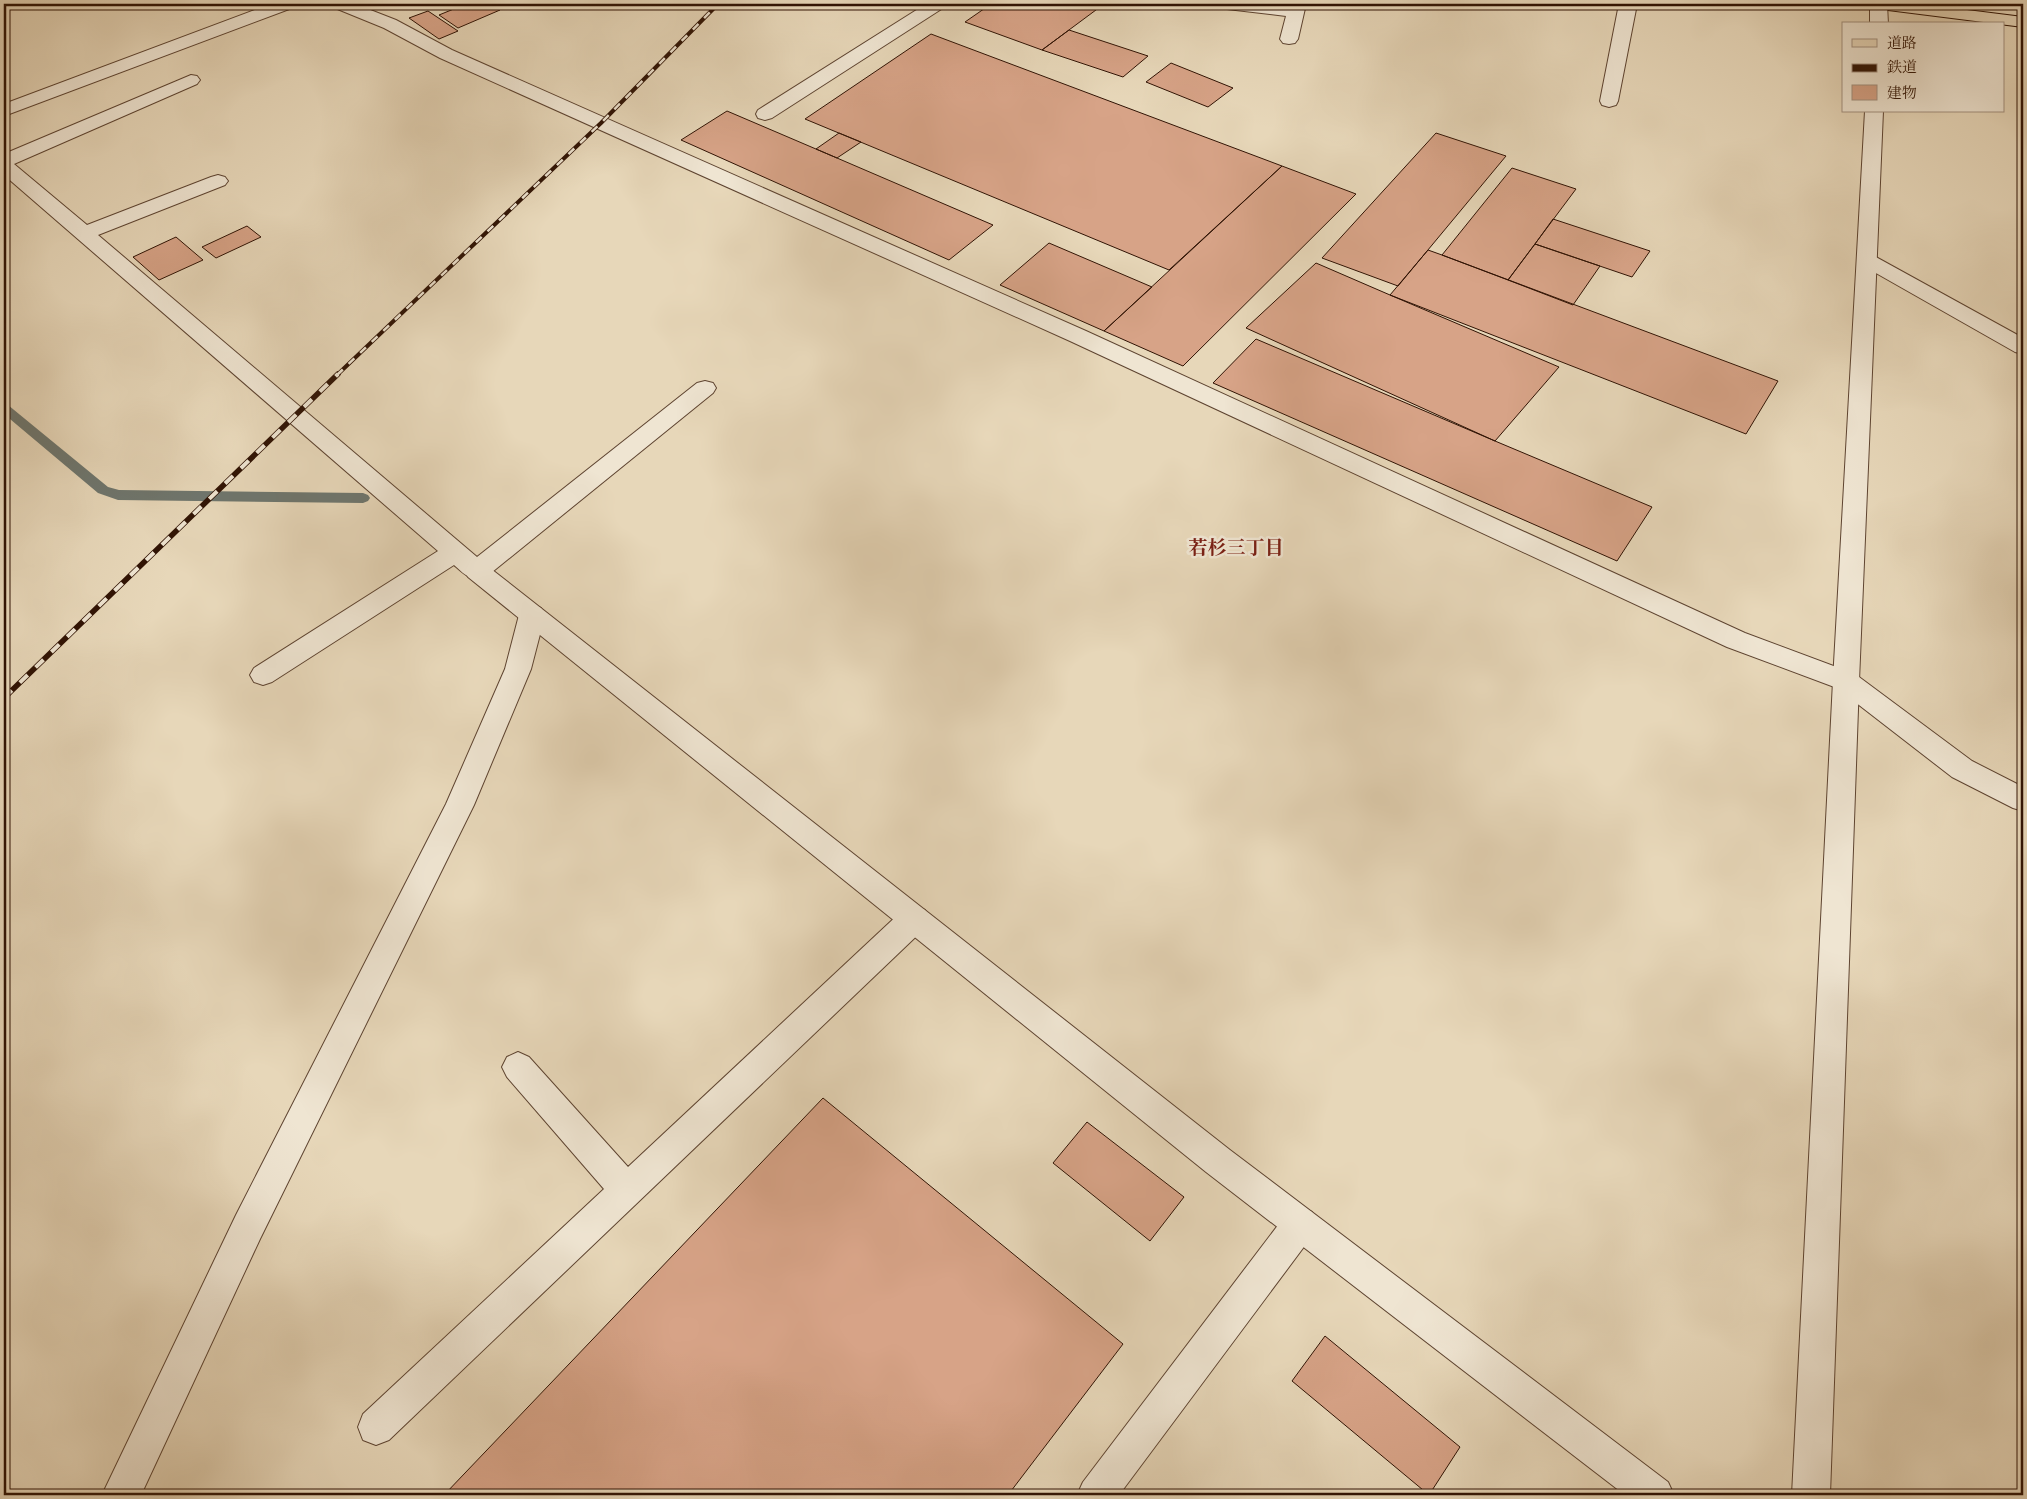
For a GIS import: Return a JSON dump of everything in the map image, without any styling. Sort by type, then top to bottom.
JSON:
[{"type":"main road","points":[[1880,4],[2023,22]]},
{"type":"street","points":[[4,110],[286,4]]},
{"type":"street","points":[[342,4],[390,24],[446,54],[1078,336],[1736,640],[1846,681],[1962,769],[2023,800]]},
{"type":"street","points":[[765,114],[937,4]]},
{"type":"street","points":[[1227,4],[1296,8],[1289,39]]},
{"type":"street","points":[[1609,102],[1628,4]]},
{"type":"street","points":[[1878,22],[1880,4]]},
{"type":"street","points":[[4,161],[191,80]]},
{"type":"street","points":[[1811,1495],[1846,681],[1874,112]]},
{"type":"street","points":[[4,166],[466,561],[532,615],[1300,1224],[1655,1495]]},
{"type":"street","points":[[83,234],[218,181]]},
{"type":"street","points":[[1867,260],[2023,347]]},
{"type":"street","points":[[263,675],[466,561],[705,388]]},
{"type":"street","points":[[121,1495],[248,1227],[460,805],[518,669],[532,615]]},
{"type":"street","points":[[376,1427],[914,919]]},
{"type":"street","points":[[518,1067],[627,1190]]},
{"type":"street","points":[[1096,1495],[1300,1224]]},
{"type":"building","points":[[466,4],[489,4],[500,10],[458,28],[439,15]]},
{"type":"building","points":[[991,4],[1104,4],[1042,50],[965,22]]},
{"type":"building","points":[[428,11],[458,31],[439,39],[409,18]]},
{"type":"building","points":[[1069,30],[1148,56],[1123,77],[1042,50]]},
{"type":"building","points":[[931,34],[1282,166],[1169,270],[805,119]]},
{"type":"building","points":[[1171,63],[1233,88],[1208,107],[1146,82]]},
{"type":"building","points":[[727,111],[993,225],[949,260],[681,140]]},
{"type":"building","points":[[839,133],[861,142],[837,158],[816,149]]},
{"type":"building","points":[[1436,133],[1506,156],[1398,286],[1322,258]]},
{"type":"building","points":[[1282,166],[1356,194],[1183,366],[1104,331]]},
{"type":"building","points":[[1512,168],[1576,189],[1508,280],[1442,255]]},
{"type":"building","points":[[1553,219],[1650,251],[1632,277],[1535,244]]},
{"type":"building","points":[[247,226],[261,237],[216,258],[202,247]]},
{"type":"building","points":[[176,237],[203,260],[159,280],[133,257]]},
{"type":"building","points":[[1049,243],[1152,287],[1104,331],[1000,285]]},
{"type":"building","points":[[1535,244],[1600,266],[1573,305],[1508,280]]},
{"type":"building","points":[[1428,250],[1778,381],[1746,434],[1390,295]]},
{"type":"building","points":[[1316,263],[1559,367],[1495,441],[1246,328]]},
{"type":"building","points":[[1256,339],[1652,507],[1617,561],[1213,383]]},
{"type":"building","points":[[823,1098],[1123,1344],[1008,1495],[444,1495]]},
{"type":"building","points":[[1087,1122],[1184,1197],[1150,1241],[1053,1163]]},
{"type":"building","points":[[1325,1336],[1460,1447],[1429,1495],[1292,1381]]},
{"type":"waterway","points":[[4,408],[103,490],[118,495],[363,498]]},
{"type":"railway","points":[[337,375],[601,123],[718,4]]},
{"type":"railway","points":[[4,698],[338,374]]},
{"type":"district","name":"若杉三丁目","points":[[1236,547]]}]
